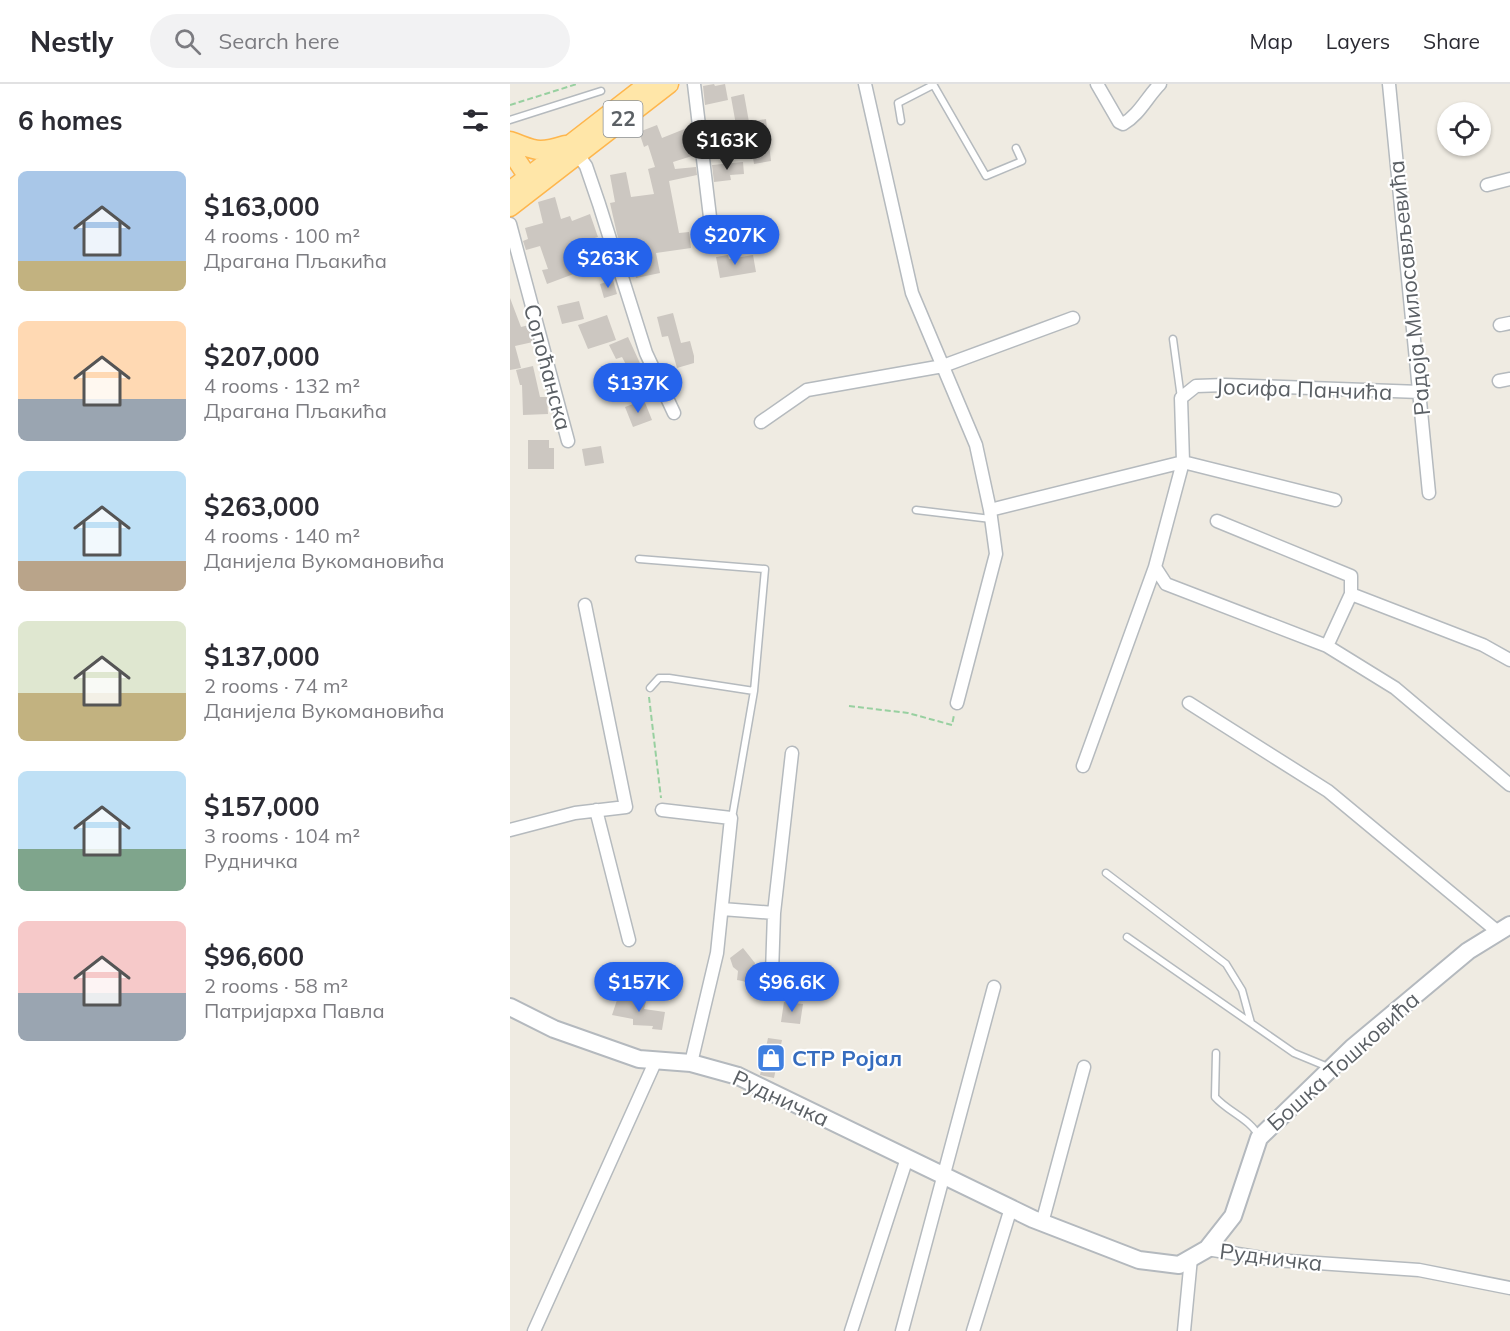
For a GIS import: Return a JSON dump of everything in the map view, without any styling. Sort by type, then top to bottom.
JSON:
[{"type":"main road","name":"22","points":[[574,149],[648,84]]},
{"type":"main road","name":"22","points":[[518,191],[574,149],[669,84]]},
{"type":"main road","points":[[510,141],[525,149],[538,151],[574,149]]},
{"type":"main road","points":[[510,150],[518,191]]},
{"type":"street","points":[[694,84],[712,242]]},
{"type":"street","points":[[865,84],[912,293],[976,445],[991,515],[996,554],[957,703]]},
{"type":"street","points":[[1097,84],[1119,122],[1123,124],[1135,117],[1142,104],[1160,84]]},
{"type":"street","name":"Радоја Милосављевића","points":[[1389,84],[1429,493]]},
{"type":"street","points":[[574,149],[586,166],[646,353],[674,412]]},
{"type":"street","points":[[1487,185],[1510,179]]},
{"type":"street","name":"Сопоћанска","points":[[510,224],[568,441]]},
{"type":"street","points":[[761,422],[807,390],[943,366],[1073,318]]},
{"type":"street","name":"Јосифа Панчића","points":[[1181,398],[1196,386],[1225,385],[1420,392]]},
{"type":"street","points":[[1083,766],[1155,567],[1183,462],[1181,398]]},
{"type":"street","points":[[991,515],[1183,462],[1335,500]]},
{"type":"street","points":[[1217,521],[1352,576],[1350,594],[1327,646]]},
{"type":"street","points":[[1155,567],[1166,584],[1327,646],[1395,688],[1510,785]]},
{"type":"street","points":[[1350,594],[1483,645],[1510,660]]},
{"type":"street","points":[[510,830],[574,813],[626,807],[585,604]]},
{"type":"street","name":"Бошка Тошковића","points":[[1189,703],[1328,791],[1504,928],[1468,951],[1331,1068],[1259,1138],[1233,1216],[1207,1249]]},
{"type":"street","points":[[772,973],[774,913],[792,753]]},
{"type":"street","points":[[596,810],[629,939]]},
{"type":"street","points":[[662,810],[731,818],[717,952],[691,1063]]},
{"type":"street","points":[[722,909],[774,913]]},
{"type":"street","points":[[903,1331],[994,987]]},
{"type":"street","name":"Рудничка","points":[[510,1006],[554,1029],[639,1059],[691,1063],[738,1076],[1011,1209],[1138,1260],[1179,1265],[1207,1249],[1274,1260],[1419,1270],[1510,1288]]},
{"type":"street","points":[[534,1331],[656,1060]]},
{"type":"street","points":[[1042,1223],[1084,1067]]},
{"type":"street","points":[[851,1331],[907,1158]]},
{"type":"street","points":[[974,1331],[1011,1209]]},
{"type":"street","points":[[1184,1331],[1191,1258]]},
{"type":"lane","points":[[901,121],[898,103],[933,85],[986,176],[1022,161],[1016,148]]},
{"type":"lane","points":[[510,120],[601,91]]},
{"type":"lane","points":[[1173,339],[1181,398]]},
{"type":"lane","points":[[916,510],[991,515]]},
{"type":"lane","points":[[639,559],[765,569],[754,691],[731,818]]},
{"type":"lane","points":[[650,688],[659,678],[669,678],[754,691]]},
{"type":"lane","points":[[1106,873],[1226,964],[1242,990],[1251,1024]]},
{"type":"lane","points":[[1127,937],[1294,1053],[1331,1068]]},
{"type":"lane","points":[[1216,1053],[1215,1097],[1224,1107],[1254,1127],[1259,1138]]},
{"type":"path","points":[[510,105],[577,84]]},
{"type":"path","points":[[650,688],[649,700],[662,810]]},
{"type":"path","points":[[849,706],[908,713],[952,725],[957,703]]},
{"type":"building","points":[[714,84],[715,86],[725,84],[728,100],[705,105],[703,86]]},
{"type":"building","points":[[744,94],[749,122],[766,119],[771,161],[754,164],[750,140],[717,149],[713,138],[719,136],[717,130],[736,125],[731,97]]},
{"type":"building","points":[[657,125],[662,138],[687,128],[692,142],[688,143],[692,156],[673,162],[675,169],[696,167],[697,175],[669,181],[679,233],[689,232],[691,248],[656,253],[660,273],[636,278],[630,250],[623,252],[617,234],[610,203],[615,202],[610,175],[626,172],[631,197],[654,194],[648,169],[655,167],[648,145],[644,147],[639,132]]},
{"type":"building","points":[[743,162],[744,174],[730,175],[731,180],[714,182],[712,165]]},
{"type":"building","points":[[555,197],[561,219],[570,216],[572,221],[590,214],[598,237],[569,246],[579,272],[547,284],[542,270],[548,269],[540,246],[526,250],[523,241],[528,239],[525,228],[543,223],[538,202]]},
{"type":"building","points":[[728,255],[729,259],[753,255],[756,272],[720,278],[716,257]]},
{"type":"building","points":[[613,280],[617,294],[604,298],[600,284]]},
{"type":"building","points":[[510,298],[521,327],[529,325],[533,342],[515,346],[521,368],[510,370]]},
{"type":"building","points":[[579,301],[584,319],[562,324],[557,306]]},
{"type":"building","points":[[673,313],[681,343],[690,341],[694,356],[694,363],[677,368],[668,336],[662,337],[657,317]]},
{"type":"building","points":[[607,315],[616,340],[588,349],[578,325]]},
{"type":"building","points":[[628,337],[644,372],[633,378],[622,357],[616,359],[609,345]]},
{"type":"building","points":[[533,366],[540,397],[547,397],[548,414],[523,415],[522,385],[520,385],[516,370]]},
{"type":"building","points":[[644,400],[652,420],[633,427],[625,407]]},
{"type":"building","points":[[528,440],[549,440],[549,448],[554,448],[554,469],[528,469]]},
{"type":"building","points":[[601,446],[604,463],[585,466],[582,449]]},
{"type":"building","points":[[743,948],[755,963],[752,983],[737,980],[738,971],[733,967],[730,958]]},
{"type":"building","points":[[618,997],[646,1002],[644,1009],[665,1012],[662,1030],[652,1029],[653,1026],[633,1025],[633,1019],[612,1015]]},
{"type":"building","points":[[784,1002],[803,1004],[800,1024],[781,1022]]},
{"type":"building","name":"СТР Ројал","points":[[768,1038],[782,1040],[774,1078],[760,1075]]},
{"type":"place","name":"СТР Ројал","points":[[771,1058]]}]
